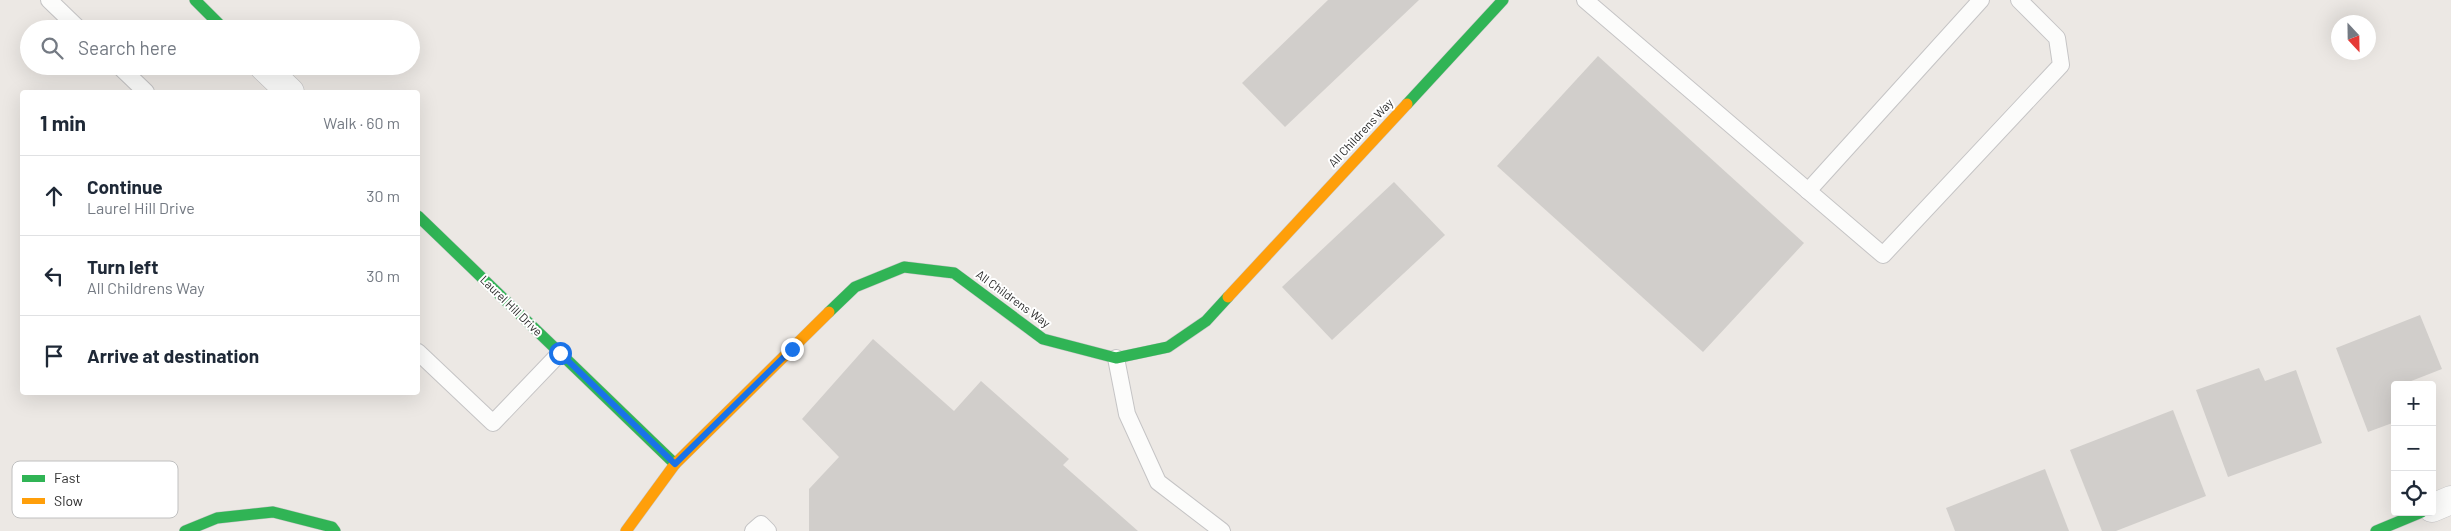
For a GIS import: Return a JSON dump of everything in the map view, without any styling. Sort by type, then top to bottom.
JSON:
[{"type":"street","points":[[195,0],[215,20]]},
{"type":"street","name":"All Childrens Way","points":[[675,464],[856,287],[904,267],[954,273],[1043,339],[1116,358],[1168,347],[1206,321],[1503,0]]},
{"type":"street","points":[[272,75],[288,90]]},
{"type":"street","name":"Laurel Hill Drive","points":[[420,218],[675,464]]},
{"type":"street","points":[[626,531],[675,464]]},
{"type":"street","points":[[2436,506],[2451,500]]},
{"type":"street","points":[[185,531],[217,518],[273,512],[332,527],[335,531]]},
{"type":"street","points":[[2376,531],[2412,516]]},
{"type":"lane","points":[[49,0],[70,20]]},
{"type":"lane","points":[[1585,0],[1882,255],[2061,65],[2057,38],[2019,0]]},
{"type":"lane","points":[[1808,191],[1981,0]]},
{"type":"lane","points":[[128,75],[144,90]]},
{"type":"lane","points":[[420,354],[493,423],[560,353]]},
{"type":"lane","points":[[1116,358],[1127,414],[1158,482],[1222,531]]},
{"type":"lane","points":[[753,531],[761,524],[768,531]]},
{"type":"building","points":[[1328,0],[1419,0],[1285,127],[1242,83]]},
{"type":"building","points":[[1598,56],[1804,243],[1703,352],[1497,166]]},
{"type":"building","points":[[1394,182],[1445,235],[1332,340],[1282,287]]},
{"type":"building","points":[[2420,315],[2442,369],[2411,381],[2391,381],[2391,423],[2368,432],[2336,348]]},
{"type":"building","points":[[873,339],[954,411],[981,381],[1069,459],[1063,465],[1138,531],[809,531],[809,489],[839,457],[802,419]]},
{"type":"building","points":[[2259,368],[2265,381],[2296,370],[2322,443],[2228,477],[2196,390]]},
{"type":"building","points":[[2173,410],[2206,496],[2116,531],[2102,531],[2070,450]]},
{"type":"building","points":[[2045,469],[2069,531],[1955,531],[1946,508]]},
{"type":"traffic: fast","points":[[195,0],[215,20]]},
{"type":"traffic: fast","points":[[1407,104],[1503,0]]},
{"type":"traffic: fast","points":[[420,218],[675,464]]},
{"type":"traffic: fast","points":[[829,312],[855,287],[904,267],[954,273],[1043,339],[1116,358],[1168,347],[1206,321],[1228,297]]},
{"type":"traffic: fast","points":[[185,531],[217,518],[273,512],[332,527],[335,531]]},
{"type":"traffic: fast","points":[[2376,531],[2412,516]]},
{"type":"traffic: slow","points":[[1228,297],[1407,104]]},
{"type":"traffic: slow","points":[[626,531],[675,464],[829,312]]},
{"type":"route","points":[[560,353],[675,464],[792,349]]}]
